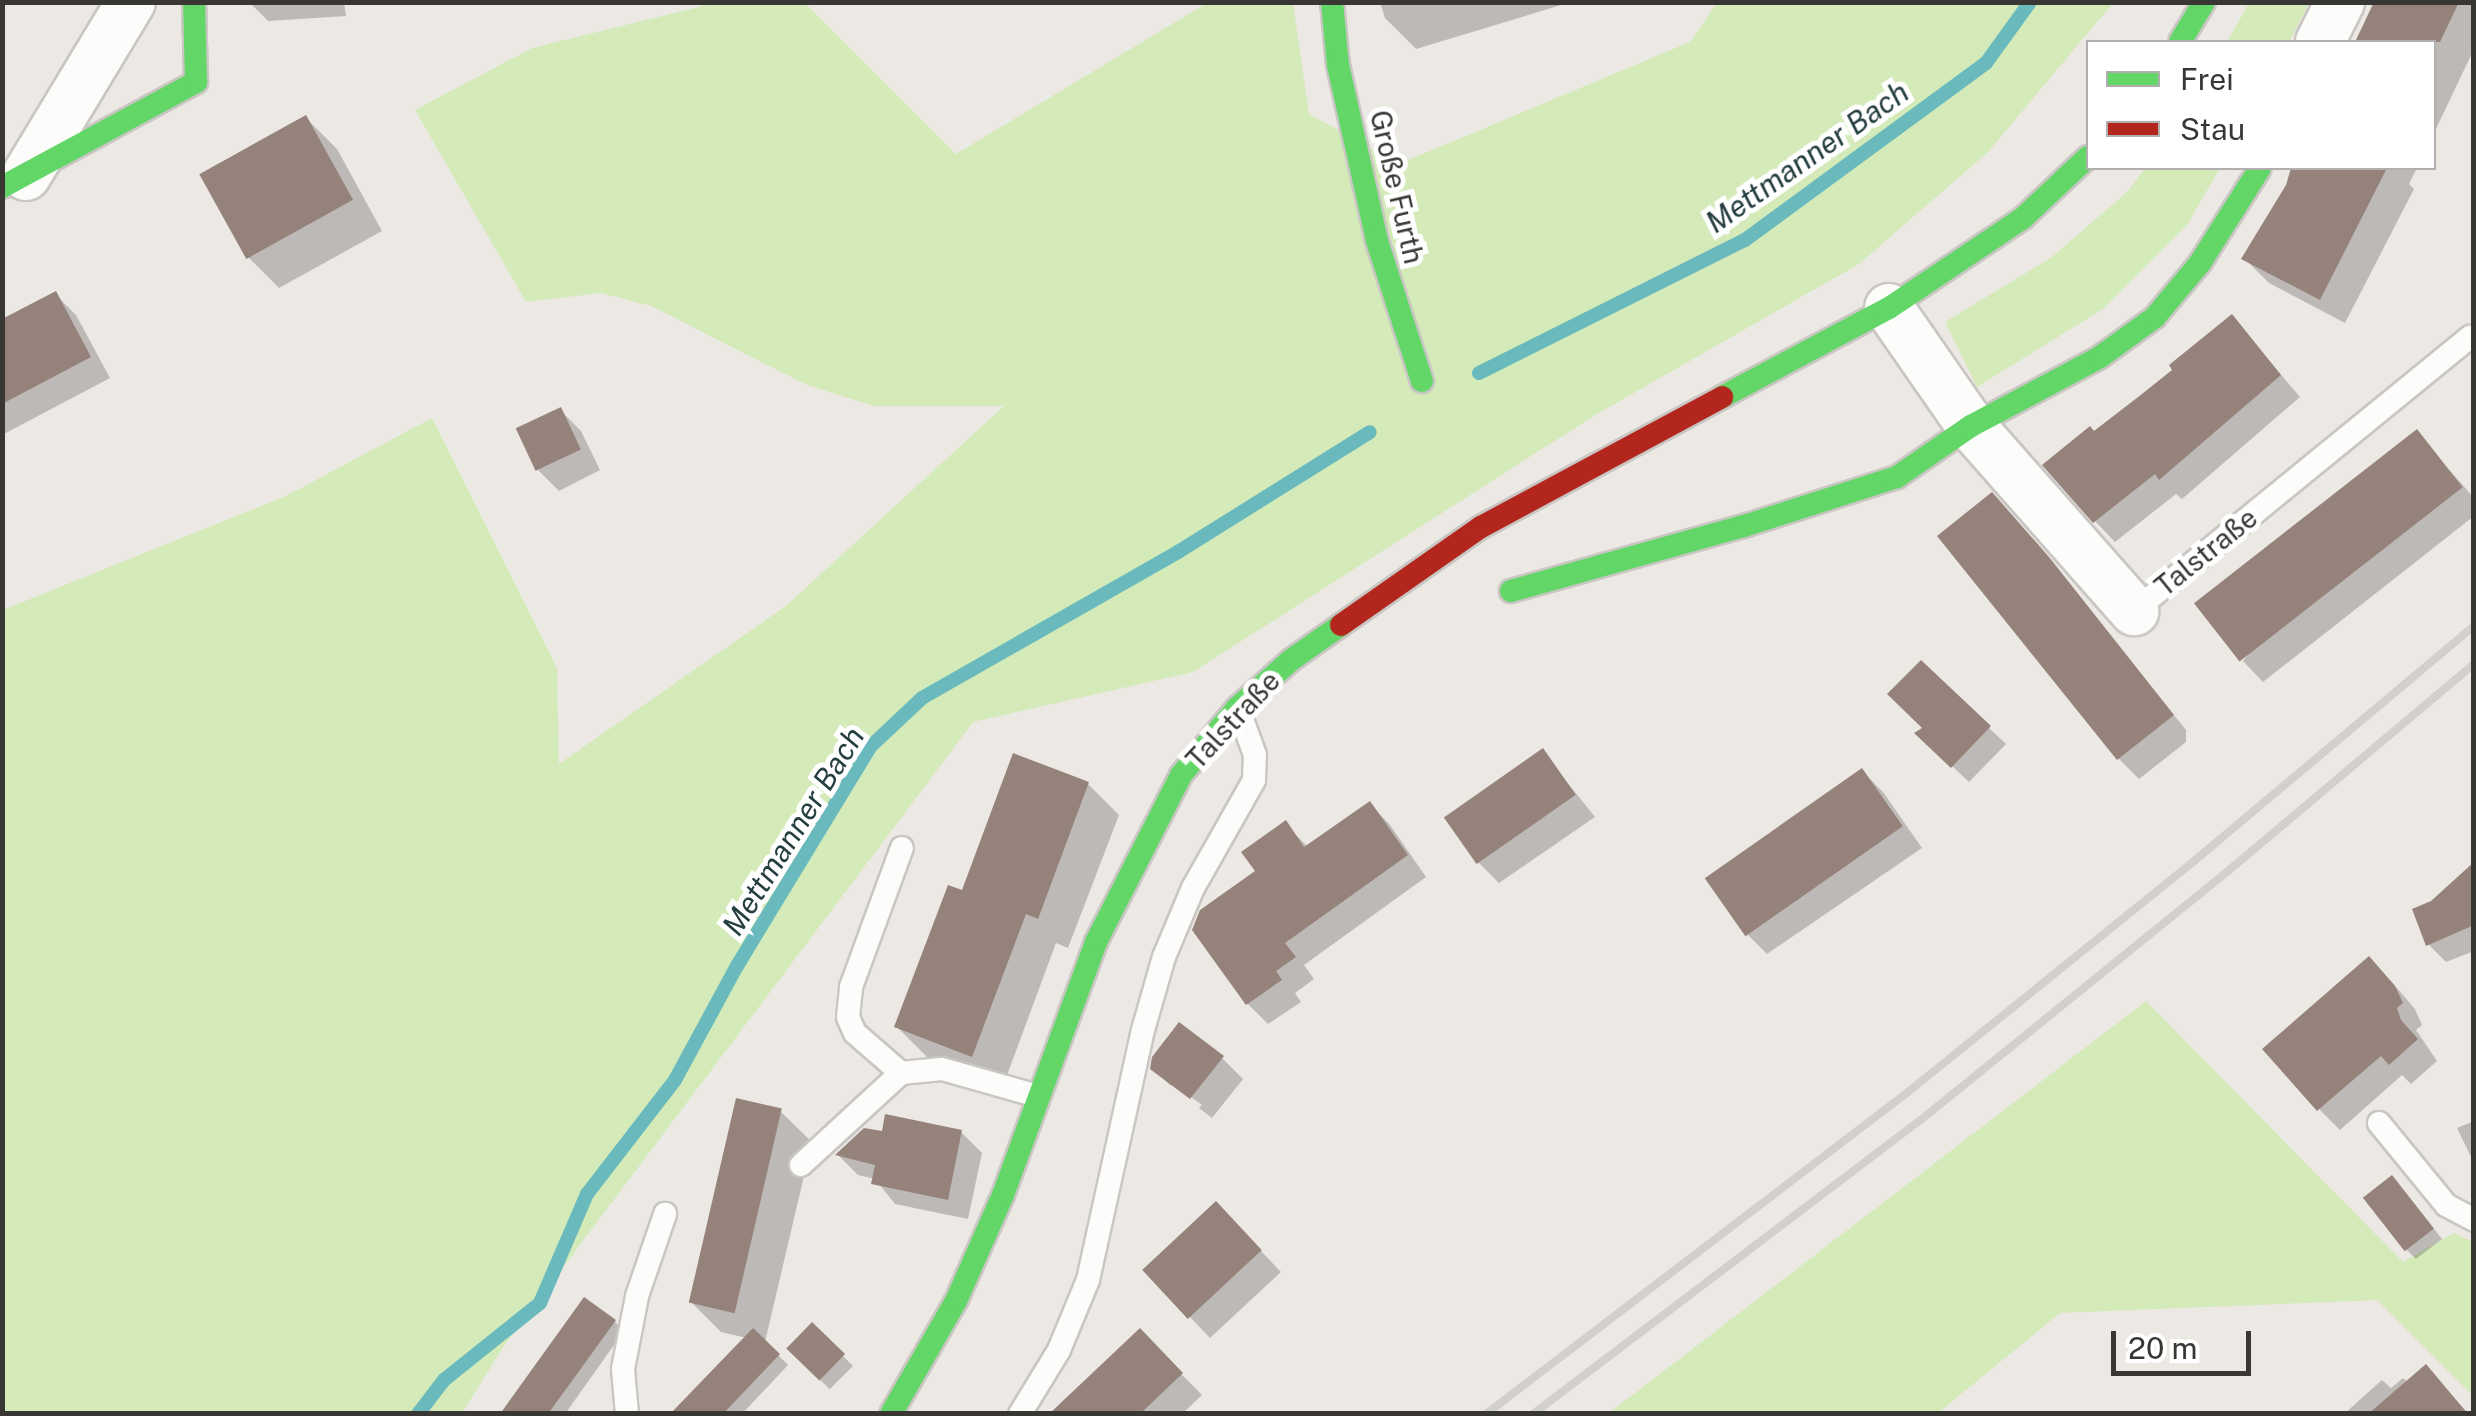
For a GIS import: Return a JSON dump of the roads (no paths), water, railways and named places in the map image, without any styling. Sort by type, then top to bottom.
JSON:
[{"type":"main road","points":[[14,182],[196,82],[194,2]]},
{"type":"main road","name":"Große Furth","points":[[1332,2],[1338,65],[1376,242],[1422,381]]},
{"type":"main road","points":[[2181,40],[2204,2]]},
{"type":"main road","name":"Talstraße","points":[[891,1414],[956,1301],[1003,1195],[1096,942],[1136,857],[1181,775],[1237,708],[1291,660],[1481,527],[1890,308],[2023,218],[2086,158]]},
{"type":"main road","points":[[1512,591],[1744,526],[1897,476],[1970,426],[2100,357],[2155,317],[2200,264],[2259,170]]},
{"type":"street","points":[[14,182],[131,2]]},
{"type":"street","points":[[2321,40],[2340,2]]},
{"type":"street","name":"Talstraße","points":[[1890,308],[1970,426],[2134,611]]},
{"type":"lane","name":"Talstraße","points":[[2134,611],[2470,337]]},
{"type":"lane","points":[[1020,1414],[1058,1350],[1088,1280],[1143,1030],[1164,957],[1193,888],[1254,780],[1255,755],[1237,708]]},
{"type":"lane","points":[[901,1072],[855,1033],[848,1017],[851,987],[902,848]]},
{"type":"lane","points":[[801,1165],[901,1072],[942,1069],[1038,1096]]},
{"type":"lane","points":[[2379,1123],[2446,1205],[2474,1220]]},
{"type":"lane","points":[[627,1414],[623,1369],[638,1296],[665,1214]]},
{"type":"waterway","name":"Mettmanner Bach","points":[[1479,373],[1745,240],[1986,63],[2030,2]]},
{"type":"waterway","name":"Mettmanner Bach","points":[[418,1414],[444,1380],[540,1303],[587,1194],[675,1080],[737,966],[870,747],[922,698],[1178,552],[1370,432]]},
{"type":"railway","points":[[1486,1414],[1908,1092],[2194,861],[2474,626]]},
{"type":"railway","points":[[1533,1414],[1928,1114],[2228,871],[2474,664]]}]
